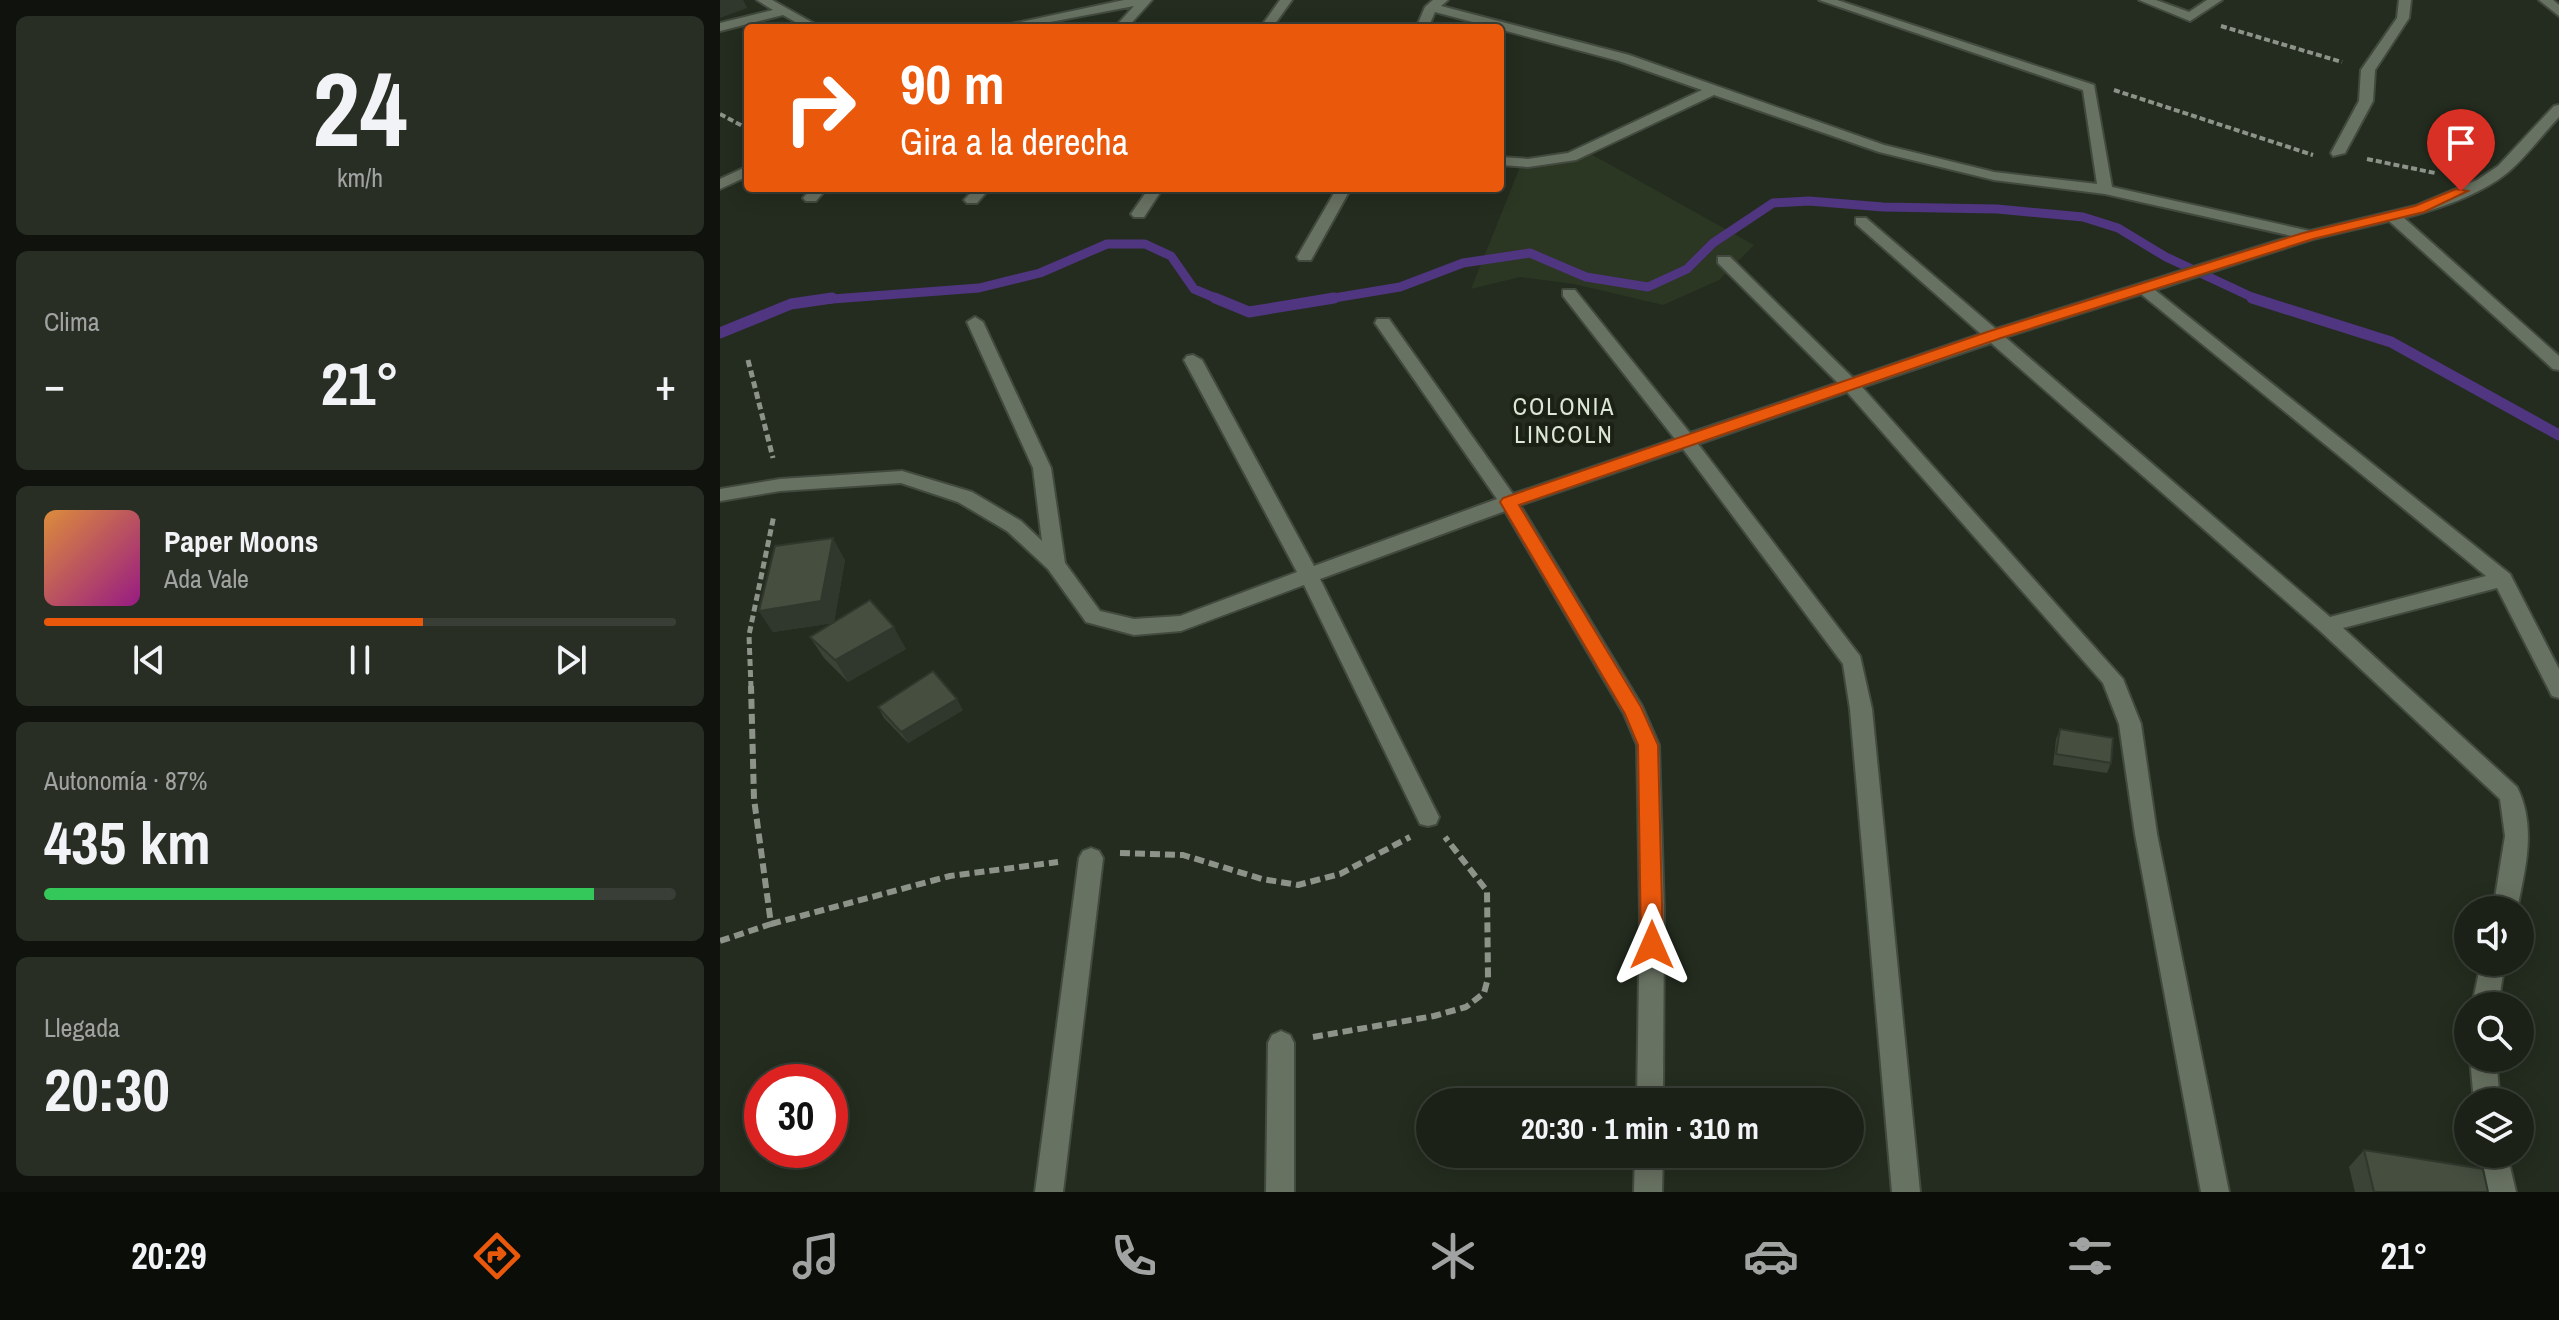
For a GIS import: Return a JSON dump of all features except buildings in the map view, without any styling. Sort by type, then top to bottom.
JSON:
[{"type":"street","points":[[763,0],[809,24]]},
{"type":"street","points":[[1075,0],[1102,10]]},
{"type":"street","points":[[1022,24],[1145,0]]},
{"type":"street","points":[[1124,24],[1145,0]]},
{"type":"street","points":[[1269,24],[1286,0]]},
{"type":"street","points":[[1825,0],[2089,88],[2105,190]]},
{"type":"street","points":[[2145,0],[2190,17],[2216,0]]},
{"type":"street","points":[[2338,153],[2366,101],[2368,70],[2403,18],[2405,0]]},
{"type":"street","points":[[2545,0],[2559,12]]},
{"type":"street","points":[[1424,24],[1437,3],[1624,58],[1879,148],[1994,176],[2105,190],[2308,236]]},
{"type":"street","points":[[720,27],[785,11]]},
{"type":"street","points":[[1504,161],[1528,163],[1571,157],[1711,91]]},
{"type":"street","points":[[720,495],[780,485],[902,477],[965,497],[1014,526],[1055,564],[1093,617],[1134,627],[1181,623],[1509,502],[1996,335],[2308,236],[2394,217],[2482,183],[2518,156],[2559,109]]},
{"type":"street","points":[[720,185],[744,172]]},
{"type":"street","points":[[1139,214],[1153,192]]},
{"type":"street","points":[[1305,257],[1342,192]]},
{"type":"street","points":[[2394,217],[2559,365]]},
{"type":"street","points":[[1861,221],[1996,335],[2326,625],[2509,794],[2516,808],[2507,896]]},
{"type":"street","points":[[1724,260],[1850,385],[2112,679],[2130,724],[2146,834],[2215,1192]]},
{"type":"street","points":[[2143,288],[2503,579],[2559,690]]},
{"type":"street","points":[[1569,293],[1686,440],[1853,662],[1868,781],[1906,1192]]},
{"type":"street","points":[[975,322],[1042,468],[1055,564]]},
{"type":"street","points":[[1383,323],[1509,502],[1634,712],[1648,745],[1652,914],[1650,1088]]},
{"type":"street","points":[[1193,360],[1308,574],[1428,817]]},
{"type":"street","points":[[2326,625],[2503,579]]},
{"type":"street","points":[[1049,1192],[1091,858]]},
{"type":"street","points":[[1280,1192],[1281,1043]]},
{"type":"street","points":[[1648,1192],[1649,1168]]},
{"type":"street","points":[[2496,1168],[2502,1192]]},
{"type":"path","points":[[2190,17],[2368,70]]},
{"type":"path","points":[[2089,88],[2117,90],[2311,155],[2338,153],[2482,183]]},
{"type":"path","points":[[720,114],[744,127]]},
{"type":"path","points":[[720,941],[771,924],[754,799],[749,635],[780,485],[748,360]]},
{"type":"path","points":[[1281,1043],[1434,1016],[1466,1007],[1484,993],[1488,978],[1487,891],[1428,817]]},
{"type":"shaded area","points":[[1591,154],[1754,245],[1719,280],[1663,305],[1574,284],[1520,277],[1471,289],[1520,167],[1544,166]]},
{"type":"waterway","points":[[1334,298],[1400,287],[1463,263],[1530,253],[1586,277],[1648,287],[1687,269],[1713,243],[1773,203],[1809,201],[1883,207],[1997,209],[2083,217],[2118,228],[2166,257],[2257,300]]},
{"type":"waterway","points":[[819,300],[979,288],[1040,273],[1107,244],[1145,244],[1171,256],[1194,289],[1220,300]]},
{"type":"waterway","points":[[720,333],[791,304],[832,298]]},
{"type":"waterway","points":[[1215,298],[1249,312],[1334,298]]},
{"type":"waterway","points":[[1322,300],[1334,298]]},
{"type":"waterway","points":[[2252,298],[2257,300]]},
{"type":"waterway","points":[[2257,300],[2391,342],[2559,435]]},
{"type":"district","name":"COLONIA LINCOLN","points":[[1564,420]]},
{"type":"route","points":[[1652,945],[1648,745],[1634,712],[1509,502],[1996,335],[2308,236],[2420,209],[2461,191]]}]
